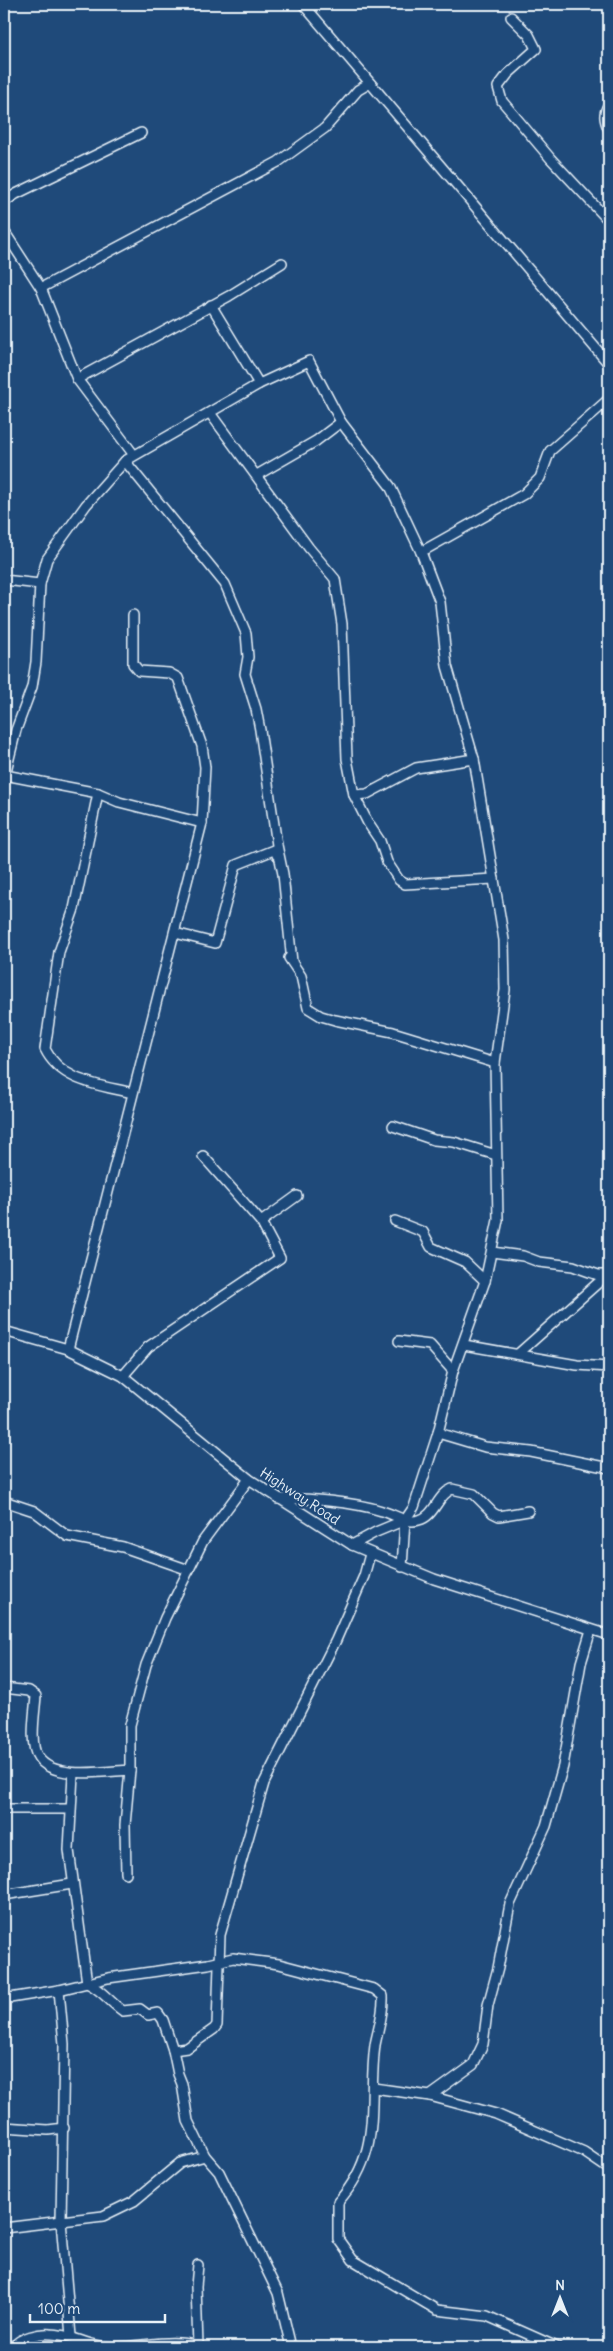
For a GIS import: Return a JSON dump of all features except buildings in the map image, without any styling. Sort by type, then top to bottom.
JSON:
[{"type":"street","points":[[302,4],[609,364]]},
{"type":"street","points":[[511,17],[529,35],[536,49],[508,74],[498,87],[502,101],[551,159],[609,221]]},
{"type":"street","points":[[41,288],[278,162],[325,128],[358,90],[370,83]]},
{"type":"street","points":[[609,104],[604,111],[605,122],[609,130]]},
{"type":"street","points":[[4,202],[16,194],[141,133]]},
{"type":"street","points":[[4,231],[41,288],[77,379],[134,454]]},
{"type":"street","points":[[77,379],[211,305],[282,263]]},
{"type":"street","points":[[211,305],[259,384]]},
{"type":"street","points":[[202,823],[118,802],[98,792],[4,777],[16,730],[32,687],[36,662],[40,584],[47,559],[86,505],[125,461],[134,454],[259,384],[309,361],[341,422],[390,486],[422,552],[440,602],[447,666],[474,759],[504,940],[505,990],[496,1063],[498,1220],[485,1282],[464,1345],[453,1371],[438,1433],[414,1507],[405,1520],[402,1567]]},
{"type":"street","points":[[422,552],[524,494],[540,478],[550,451],[609,399]]},
{"type":"street","points":[[210,413],[309,548],[335,579],[343,629],[347,759],[354,795],[368,823],[380,841],[387,862],[399,880],[405,884],[494,879]]},
{"type":"street","points":[[257,475],[316,441],[341,422]]},
{"type":"street","points":[[125,461],[225,584],[236,604],[246,633],[248,656],[245,674],[260,730],[276,845],[285,883],[292,962]]},
{"type":"street","points":[[4,580],[40,584]]},
{"type":"street","points":[[68,1349],[202,823],[205,767],[202,746],[178,678],[174,675],[135,669],[133,664],[133,615]]},
{"type":"street","points":[[354,795],[367,794],[416,768],[474,759]]},
{"type":"street","points":[[98,792],[74,910],[59,952],[45,1049],[51,1062],[73,1077],[132,1093]]},
{"type":"street","points":[[175,933],[215,943],[236,865],[276,849],[287,956],[301,976],[308,1008],[321,1016],[393,1032],[496,1063]]},
{"type":"street","points":[[393,1126],[434,1140],[454,1142],[496,1155]]},
{"type":"street","points":[[123,1376],[148,1347],[278,1261],[280,1255],[261,1222],[203,1156]]},
{"type":"street","points":[[261,1222],[296,1196]]},
{"type":"street","points":[[395,1221],[422,1232],[431,1248],[464,1262],[485,1282]]},
{"type":"street","points":[[492,1252],[523,1256],[539,1262],[573,1266],[598,1275],[607,1276],[518,1354]]},
{"type":"street","name":"Highway Road","points":[[4,1331],[68,1349],[123,1376],[249,1479],[352,1546],[402,1567],[609,1635]]},
{"type":"street","points":[[399,1341],[430,1345],[453,1371]]},
{"type":"street","points":[[464,1345],[577,1365],[609,1368]]},
{"type":"street","points":[[438,1433],[485,1447],[531,1452],[609,1468]]},
{"type":"street","points":[[126,1873],[125,1825],[130,1770],[130,1725],[146,1665],[165,1618],[203,1540],[249,1479]]},
{"type":"street","points":[[278,1499],[305,1498],[382,1510],[405,1520],[416,1521],[425,1518],[444,1494],[452,1489],[474,1494],[493,1513],[499,1516],[528,1511]]},
{"type":"street","points":[[4,1501],[34,1511],[67,1536],[122,1547],[189,1570]]},
{"type":"street","points":[[352,1546],[376,1532],[405,1520]]},
{"type":"street","points":[[173,2050],[187,2048],[217,2025],[220,1935],[226,1911],[242,1866],[264,1783],[336,1640],[364,1576],[370,1554]]},
{"type":"street","points":[[430,2096],[473,2066],[483,2044],[488,2005],[498,1968],[510,1904],[546,1826],[563,1766],[580,1663],[591,1630]]},
{"type":"street","points":[[4,1688],[29,1691],[36,1696],[34,1730],[38,1757],[46,1764],[73,1774],[130,1770]]},
{"type":"street","points":[[73,1774],[70,1809],[72,1884],[87,1983]]},
{"type":"street","points":[[4,1809],[70,1809]]},
{"type":"street","points":[[4,1895],[72,1884]]},
{"type":"street","points":[[4,1999],[59,1990],[108,1978],[208,1964],[233,1958],[279,1964],[342,1979],[374,1989],[383,1996],[383,2006],[375,2046],[370,2138],[357,2176],[351,2187],[338,2202],[338,2239],[353,2260],[437,2310],[487,2316],[557,2347]]},
{"type":"street","points":[[87,1983],[102,1990],[113,2004],[124,2011],[140,2009],[148,2015],[158,2014],[163,2020],[182,2084],[188,2121],[205,2156],[219,2172],[278,2293],[291,2347]]},
{"type":"street","points":[[59,1990],[64,2044],[61,2221],[71,2336]]},
{"type":"street","points":[[374,2088],[430,2096],[496,2114],[584,2152],[609,2169]]},
{"type":"street","points":[[4,2127],[48,2130],[64,2128]]},
{"type":"street","points":[[4,2228],[92,2219],[112,2212],[134,2201],[180,2163],[205,2156]]},
{"type":"street","points":[[13,2347],[16,2343],[31,2336],[51,2334],[71,2336],[84,2342],[102,2346],[134,2346],[155,2343],[199,2347],[196,2286],[198,2265]]}]
